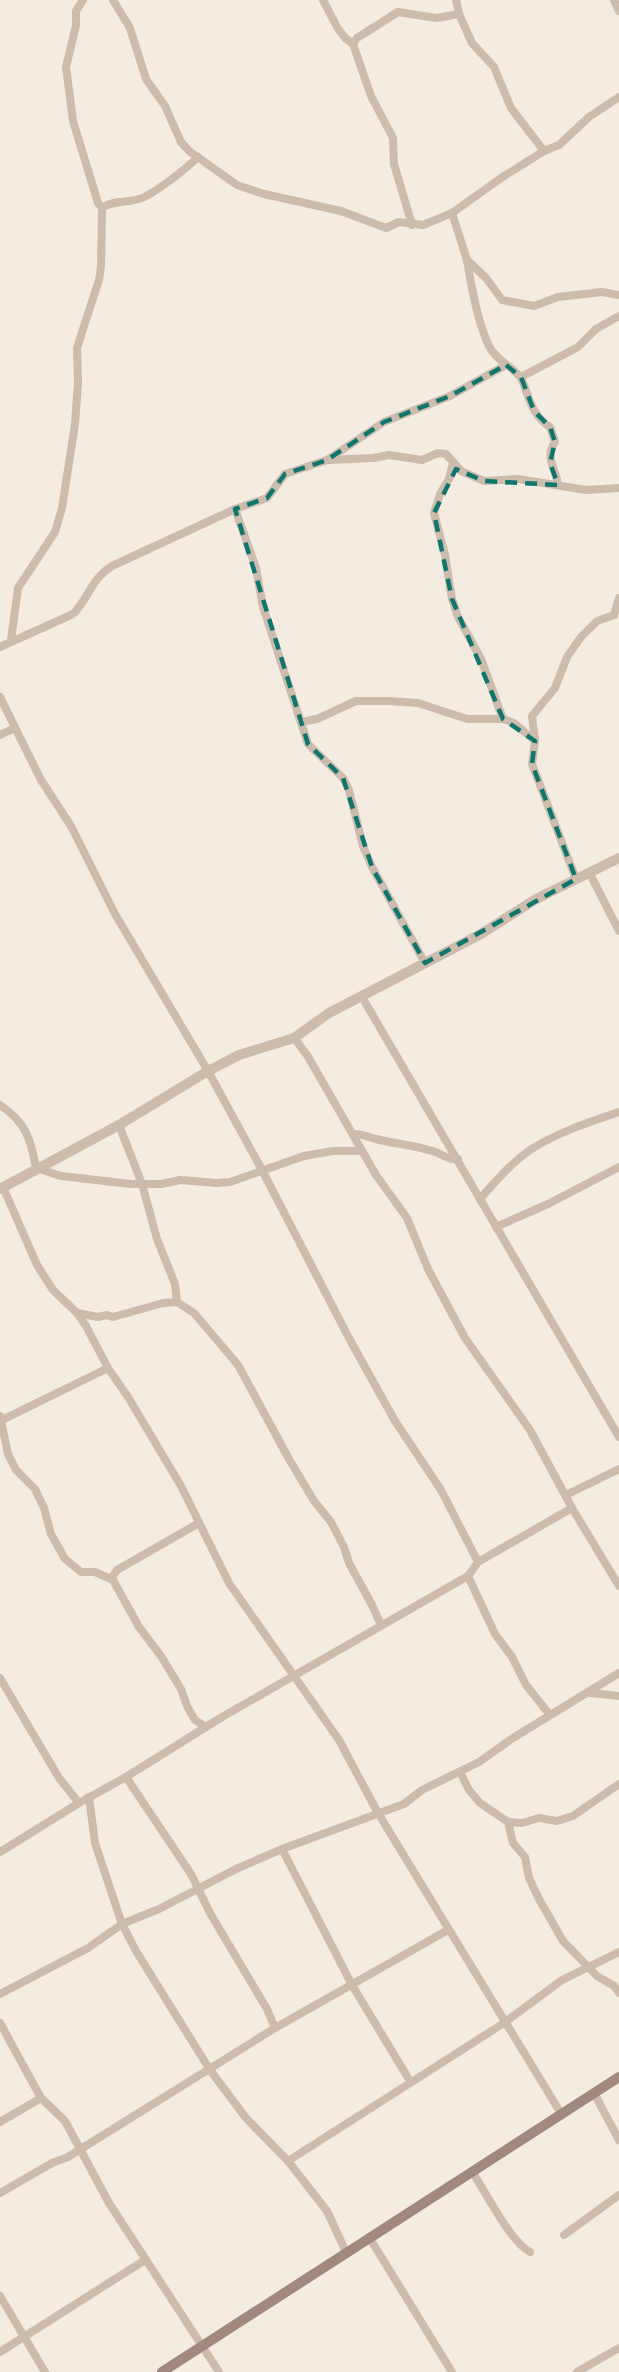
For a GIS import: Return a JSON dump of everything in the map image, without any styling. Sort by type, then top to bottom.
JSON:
[{"type":"main road","points":[[162,2372],[619,2077]]},
{"type":"street","points":[[11,640],[18,588],[55,532],[62,508],[75,424],[78,383],[77,348],[100,273],[102,208],[98,203],[73,121],[66,67],[76,25],[76,11],[83,0]]},
{"type":"street","points":[[113,0],[130,28],[146,79],[165,106],[181,142],[189,151],[237,185],[264,194],[341,211],[386,228],[399,222],[423,225],[452,213],[501,178],[544,151],[559,145],[589,117],[619,97]]},
{"type":"street","points":[[324,0],[337,27],[352,44],[370,96],[388,124],[393,138],[394,164],[412,225]]},
{"type":"street","points":[[456,0],[459,14],[475,48],[494,67],[511,108],[544,151]]},
{"type":"street","points":[[614,0],[619,11]]},
{"type":"street","points":[[352,44],[357,38],[398,12],[436,18],[459,14]]},
{"type":"street","points":[[102,208],[108,204],[140,199],[185,170],[198,157]]},
{"type":"street","points":[[452,213],[467,260],[482,327],[489,347],[521,377],[534,411],[549,427],[555,442],[550,449],[550,463],[558,485]]},
{"type":"street","points":[[467,260],[487,279],[502,300],[523,306],[534,306],[558,297],[589,293],[619,295]]},
{"type":"street","points":[[521,377],[578,347],[596,329],[619,316]]},
{"type":"street","points":[[0,647],[11,640],[73,614],[80,607],[100,573],[112,566],[235,509],[267,498],[285,474],[327,460],[384,422],[450,396],[506,365]]},
{"type":"street","points":[[327,460],[389,455],[422,460],[438,453],[446,454],[461,471],[484,481],[518,479],[586,490],[619,488]]},
{"type":"street","points":[[453,463],[449,479],[434,513],[445,555],[452,599],[458,616],[484,667],[503,719]]},
{"type":"street","points":[[235,509],[256,568],[263,607],[293,692],[308,744],[343,778],[349,790],[363,846],[372,867],[425,963]]},
{"type":"street","points":[[576,879],[532,764],[535,741],[532,716],[555,688],[567,657],[597,621],[616,618],[619,598]]},
{"type":"street","points":[[0,696],[41,780],[71,826],[115,914],[208,1071],[350,1340],[395,1421],[441,1490],[478,1562]]},
{"type":"street","points":[[301,722],[317,718],[356,700],[418,703],[467,719],[503,719],[526,731],[535,741]]},
{"type":"street","points":[[0,735],[15,728]]},
{"type":"street","points":[[562,2115],[378,1813],[339,1740],[229,1583],[181,1486],[128,1396],[108,1368],[77,1313],[53,1290],[37,1265],[1,1188],[119,1125],[208,1071],[239,1055],[294,1038],[329,1013],[481,934],[536,899],[619,858]]},
{"type":"street","points":[[589,872],[619,930]]},
{"type":"street","points":[[362,997],[619,1437]]},
{"type":"street","points":[[294,1038],[354,1134],[376,1175],[407,1218],[428,1269],[465,1338],[531,1430],[572,1508],[619,1586]]},
{"type":"street","points":[[0,1105],[14,1114],[31,1139],[36,1168]]},
{"type":"street","points":[[480,1199],[514,1162],[531,1150],[589,1122],[619,1112]]},
{"type":"street","points":[[119,1125],[142,1184],[157,1239],[176,1284],[177,1302]]},
{"type":"street","points":[[354,1134],[364,1134],[375,1139],[414,1146],[454,1160],[458,1159]]},
{"type":"street","points":[[36,1168],[61,1176],[142,1184],[180,1180],[224,1183],[304,1156],[333,1151],[362,1151]]},
{"type":"street","points":[[496,1227],[548,1204],[619,1167]]},
{"type":"street","points":[[77,1313],[113,1317],[163,1303],[177,1302],[195,1313],[237,1365],[314,1501],[331,1522],[381,1625]]},
{"type":"street","points":[[108,1368],[0,1419],[8,1454],[16,1470],[35,1489],[44,1508],[51,1534],[65,1559],[81,1572],[95,1572],[113,1580]]},
{"type":"street","points":[[566,1495],[619,1469]]},
{"type":"street","points":[[0,1852],[206,1727],[468,1576],[478,1562],[572,1508]]},
{"type":"street","points":[[199,1523],[117,1570],[112,1576],[139,1627],[161,1656],[181,1689],[195,1720],[206,1727]]},
{"type":"street","points":[[468,1576],[495,1634],[512,1657],[526,1685],[550,1715]]},
{"type":"street","points":[[0,1994],[88,1948],[122,1924],[159,1910],[237,1869],[282,1849],[404,1804],[430,1785],[460,1772],[619,1673]]},
{"type":"street","points":[[0,1678],[59,1778],[79,1803]]},
{"type":"street","points":[[589,1693],[619,1696]]},
{"type":"street","points":[[460,1772],[469,1790],[480,1803],[508,1822],[522,1823],[539,1818],[557,1821],[573,1816],[619,1784]]},
{"type":"street","points":[[126,1777],[191,1874],[238,1963],[267,2009],[275,2028]]},
{"type":"street","points":[[89,1797],[95,1843],[122,1924],[136,1950],[210,2070],[246,2118],[288,2161],[327,2211],[346,2252]]},
{"type":"street","points":[[508,1822],[513,1843],[525,1857],[529,1878],[564,1941],[597,1976],[614,1986],[619,1993]]},
{"type":"street","points":[[282,1849],[352,1985],[410,2081]]},
{"type":"street","points":[[0,2193],[52,2163],[68,2157],[275,2028],[448,1930]]},
{"type":"street","points":[[288,2161],[504,2023],[562,1980],[619,1952]]},
{"type":"street","points":[[0,2023],[41,2098],[65,2121],[109,2203],[219,2372]]},
{"type":"street","points":[[594,2093],[619,2140]]},
{"type":"street","points":[[0,2122],[41,2098]]},
{"type":"street","points":[[473,2173],[508,2228],[523,2248],[530,2252]]},
{"type":"street","points":[[564,2235],[618,2200]]},
{"type":"street","points":[[369,2237],[452,2372]]},
{"type":"street","points":[[0,2352],[145,2260]]},
{"type":"street","points":[[0,2296],[45,2372]]},
{"type":"street","points":[[577,2372],[619,2348]]},
{"type":"highlighted area","points":[[506,365],[521,377],[534,411],[550,427],[555,442],[550,463],[558,485],[484,481],[456,469],[434,513],[452,599],[503,719],[535,741],[532,764],[576,879],[425,963],[372,867],[343,778],[308,744],[235,509],[267,498],[285,474],[327,460],[384,422],[450,396]]}]
